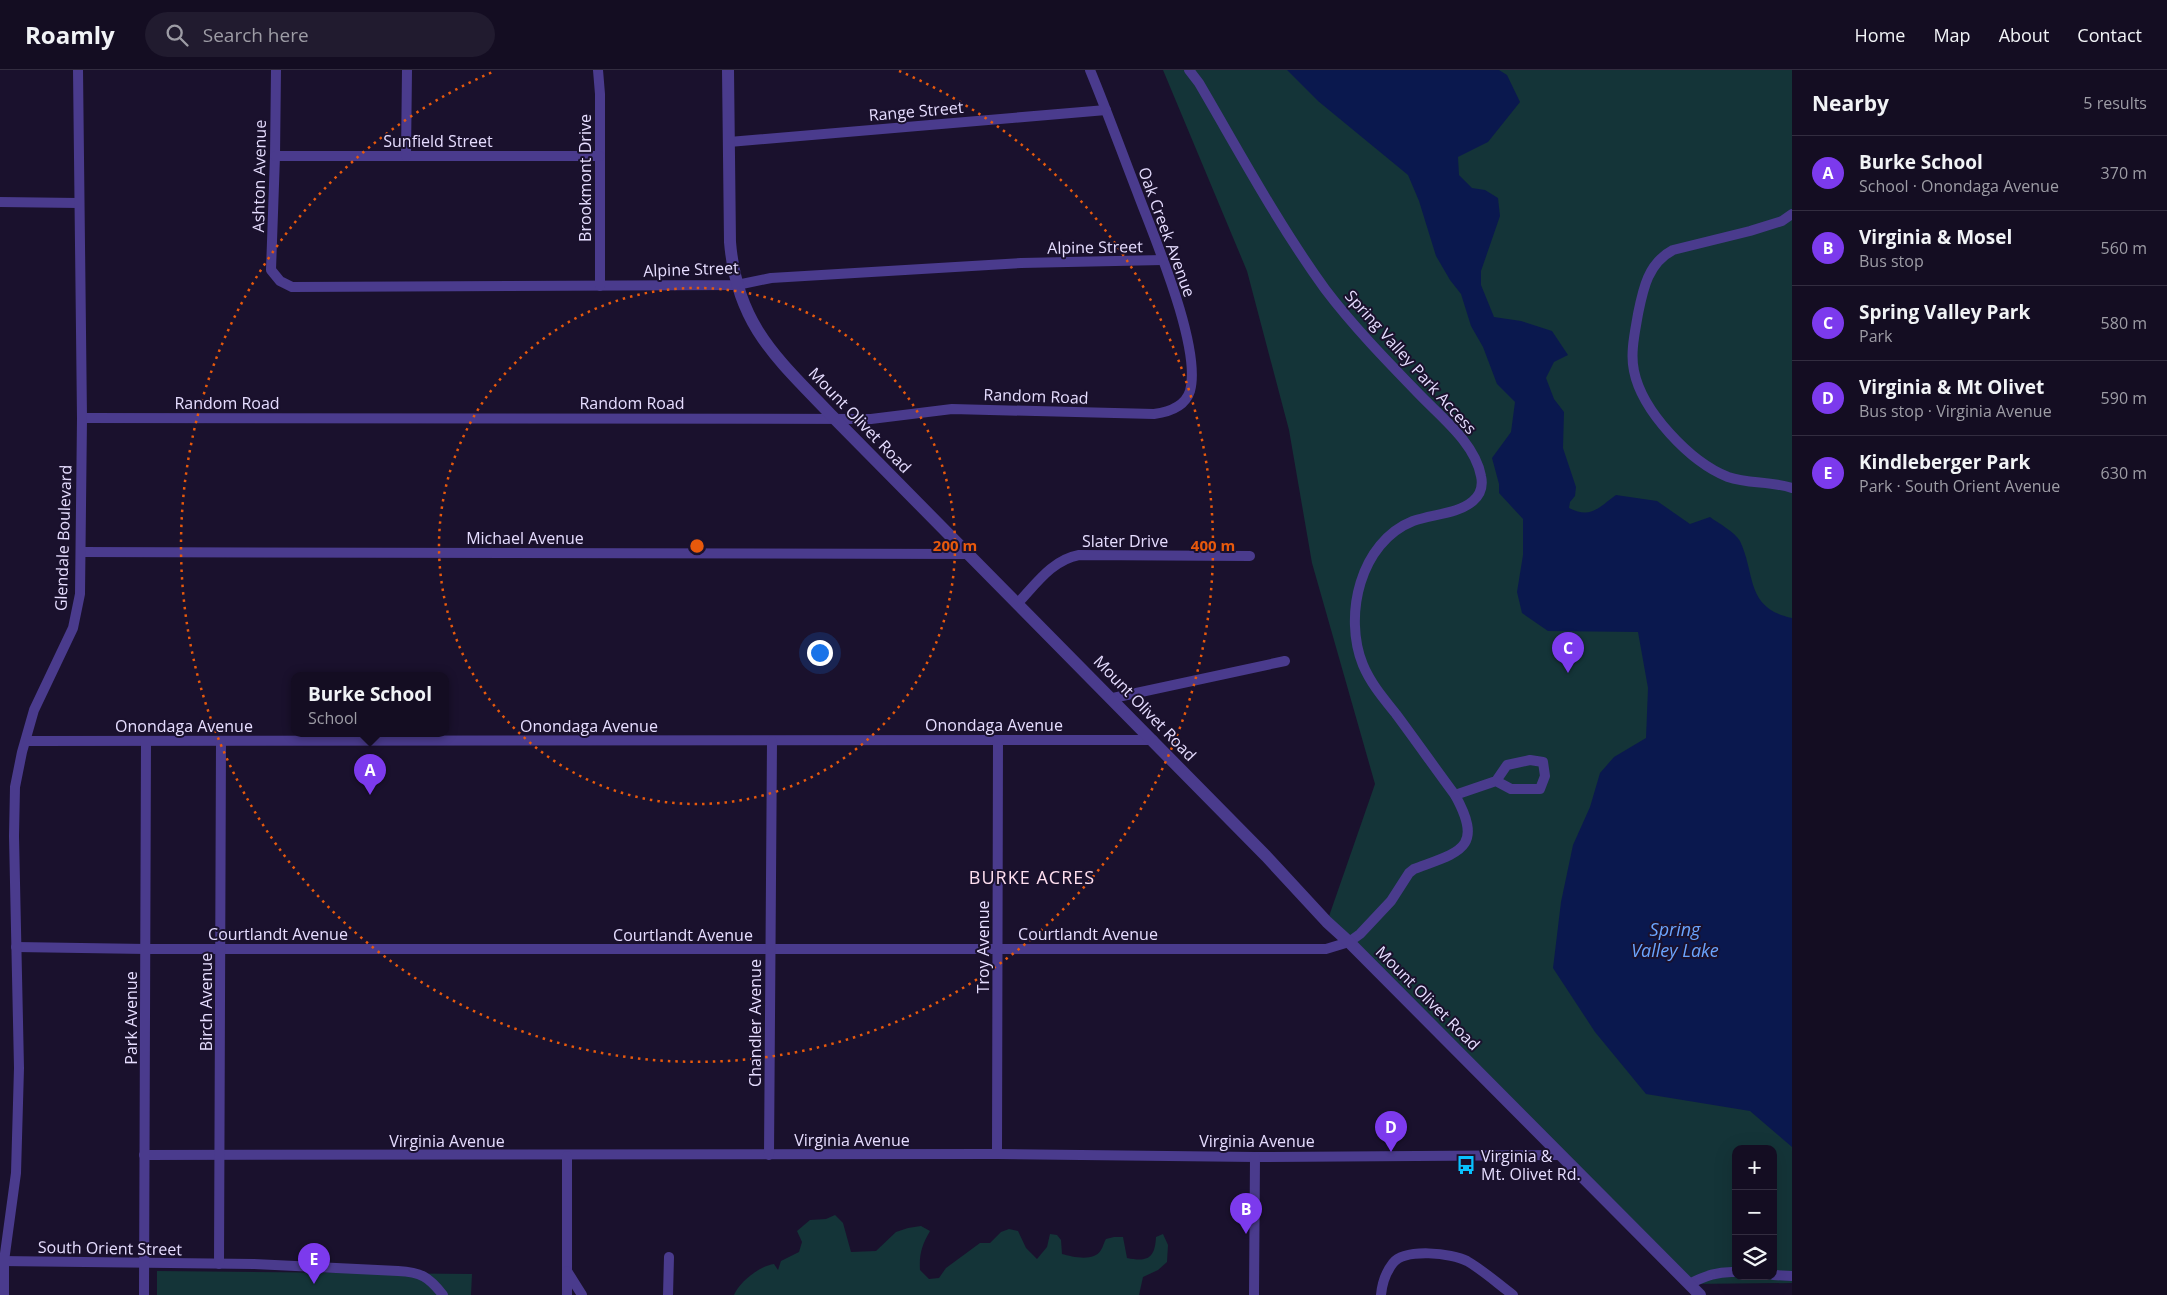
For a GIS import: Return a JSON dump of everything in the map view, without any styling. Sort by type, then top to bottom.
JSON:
[{"type":"street","name":"Glendale Boulevard","points":[[4,1295],[2,1261],[16,1174],[19,1068],[15,787],[26,740],[39,698],[63,650],[75,620],[80,594],[82,418],[78,202],[78,70]]},
{"type":"street","name":"Ashton Avenue","points":[[276,70],[271,270],[280,280]]},
{"type":"street","points":[[406,156],[407,70]]},
{"type":"street","name":"Brookmont Drive","points":[[598,70],[600,286]]},
{"type":"street","name":"Mount Olivet Road","points":[[728,70],[730,242],[732,264],[742,302],[765,344],[834,418],[1113,698],[1327,922],[1700,1295]]},
{"type":"street","name":"Oak Creek Avenue","points":[[1090,70],[1163,260],[1177,302],[1190,358],[1191,382],[1190,392],[1179,406]]},
{"type":"street","name":"Spring Valley Park Access","points":[[1189,70],[1199,83],[1269,204],[1324,287],[1385,359],[1460,437],[1480,471],[1482,486],[1474,500],[1459,508],[1404,525],[1391,534],[1364,572],[1359,587],[1356,636],[1359,651],[1369,677],[1455,795],[1468,822],[1468,832],[1463,846],[1450,856],[1414,869],[1409,873],[1391,901],[1360,934],[1349,942]]},
{"type":"street","name":"Range Street","points":[[728,142],[1106,110]]},
{"type":"street","name":"Sunfield Street","points":[[275,156],[600,156]]},
{"type":"street","points":[[0,202],[78,202]]},
{"type":"street","points":[[1792,214],[1766,226],[1664,254],[1650,271],[1645,284],[1636,328],[1633,364],[1637,383],[1652,409],[1677,441],[1705,465],[1736,479],[1792,488]]},
{"type":"street","name":"Alpine Street","points":[[280,280],[292,287],[737,285],[771,278],[1021,263],[1163,260]]},
{"type":"street","name":"Random Road","points":[[82,418],[834,418],[872,420],[952,410],[1154,414],[1179,406]]},
{"type":"street","name":"Michael Avenue","points":[[81,552],[970,554]]},
{"type":"street","name":"Slater Drive","points":[[1018,603],[1052,567],[1070,556],[1250,556]]},
{"type":"street","points":[[1113,698],[1285,661]]},
{"type":"street","name":"Onondaga Avenue","points":[[26,740],[1153,740]]},
{"type":"street","name":"Troy Avenue","points":[[997,1154],[998,740]]},
{"type":"street","name":"Park Avenue","points":[[144,1295],[146,741]]},
{"type":"street","name":"Birch Avenue","points":[[219,1264],[221,741]]},
{"type":"street","name":"Chandler Avenue","points":[[769,1155],[772,741]]},
{"type":"street","points":[[1455,795],[1496,781],[1507,765],[1530,760],[1543,762],[1545,776],[1540,789],[1511,789],[1496,781]]},
{"type":"street","name":"Courtlandt Avenue","points":[[16,947],[770,950],[1326,949],[1349,942]]},
{"type":"street","name":"Virginia Avenue","points":[[144,1155],[997,1154],[1255,1157],[1560,1155]]},
{"type":"street","points":[[567,1156],[567,1295]]},
{"type":"street","points":[[1254,1295],[1255,1157]]},
{"type":"street","points":[[1381,1295],[1385,1276],[1393,1263],[1410,1255],[1427,1253],[1465,1260],[1513,1295]]},
{"type":"street","points":[[668,1295],[669,1257]]},
{"type":"street","name":"South Orient Street","points":[[2,1261],[219,1264],[410,1272],[426,1276],[443,1295]]},
{"type":"street","points":[[567,1271],[582,1295]]},
{"type":"street","points":[[1689,1284],[1711,1274],[1732,1272]]},
{"type":"street","points":[[1777,1275],[1792,1276]]},
{"type":"green space","points":[[1163,70],[1792,70],[1792,1283],[1689,1284],[1327,922],[1375,784],[1312,563],[1289,430],[1247,271]]},
{"type":"green space","points":[[835,1215],[843,1223],[851,1252],[876,1251],[896,1232],[908,1228],[921,1226],[930,1231],[920,1259],[920,1270],[929,1279],[939,1278],[946,1268],[980,1243],[990,1243],[1001,1232],[1009,1229],[1018,1231],[1026,1248],[1037,1259],[1047,1247],[1050,1234],[1057,1235],[1061,1240],[1062,1254],[1083,1258],[1098,1254],[1106,1239],[1123,1237],[1127,1258],[1140,1260],[1152,1254],[1156,1237],[1163,1234],[1168,1245],[1167,1262],[1158,1270],[1143,1277],[1139,1295],[734,1295],[741,1285],[757,1271],[774,1264],[778,1270],[781,1261],[799,1252],[802,1242],[797,1231],[810,1220],[826,1219]]},
{"type":"green space","points":[[157,1271],[472,1274],[471,1295],[157,1295]]},
{"type":"water","name":"Spring Valley Lake","points":[[1287,70],[1499,70],[1507,75],[1520,102],[1488,142],[1458,157],[1459,175],[1472,188],[1485,190],[1498,198],[1500,216],[1481,271],[1481,285],[1494,317],[1521,321],[1552,331],[1568,355],[1554,362],[1546,378],[1554,399],[1564,412],[1563,448],[1576,487],[1575,496],[1570,502],[1569,508],[1589,512],[1599,508],[1616,495],[1657,501],[1690,524],[1710,517],[1730,531],[1740,541],[1754,588],[1766,607],[1792,618],[1792,1147],[1750,1111],[1646,1094],[1595,1032],[1553,968],[1561,902],[1573,845],[1590,807],[1600,773],[1614,757],[1646,738],[1648,688],[1638,632],[1548,631],[1522,613],[1517,592],[1523,555],[1523,519],[1499,493],[1499,484],[1492,458],[1511,432],[1515,402],[1497,384],[1483,347],[1471,326],[1461,294],[1436,256],[1419,201],[1408,175],[1318,101]]},
{"type":"place","name":"Spring Valley Park","points":[[1568,673]]},
{"type":"place","name":"Burke School","points":[[370,795]]},
{"type":"place","name":"Virginia & Mt Olivet","points":[[1391,1152]]},
{"type":"place","name":"Virginia & Mt. Olivet Rd.","points":[[1466,1165]]},
{"type":"place","name":"Virginia & Mosel","points":[[1246,1234]]},
{"type":"place","name":"Kindleberger Park","points":[[314,1284]]},
{"type":"district","name":"BURKE ACRES","points":[[1032,877]]}]
